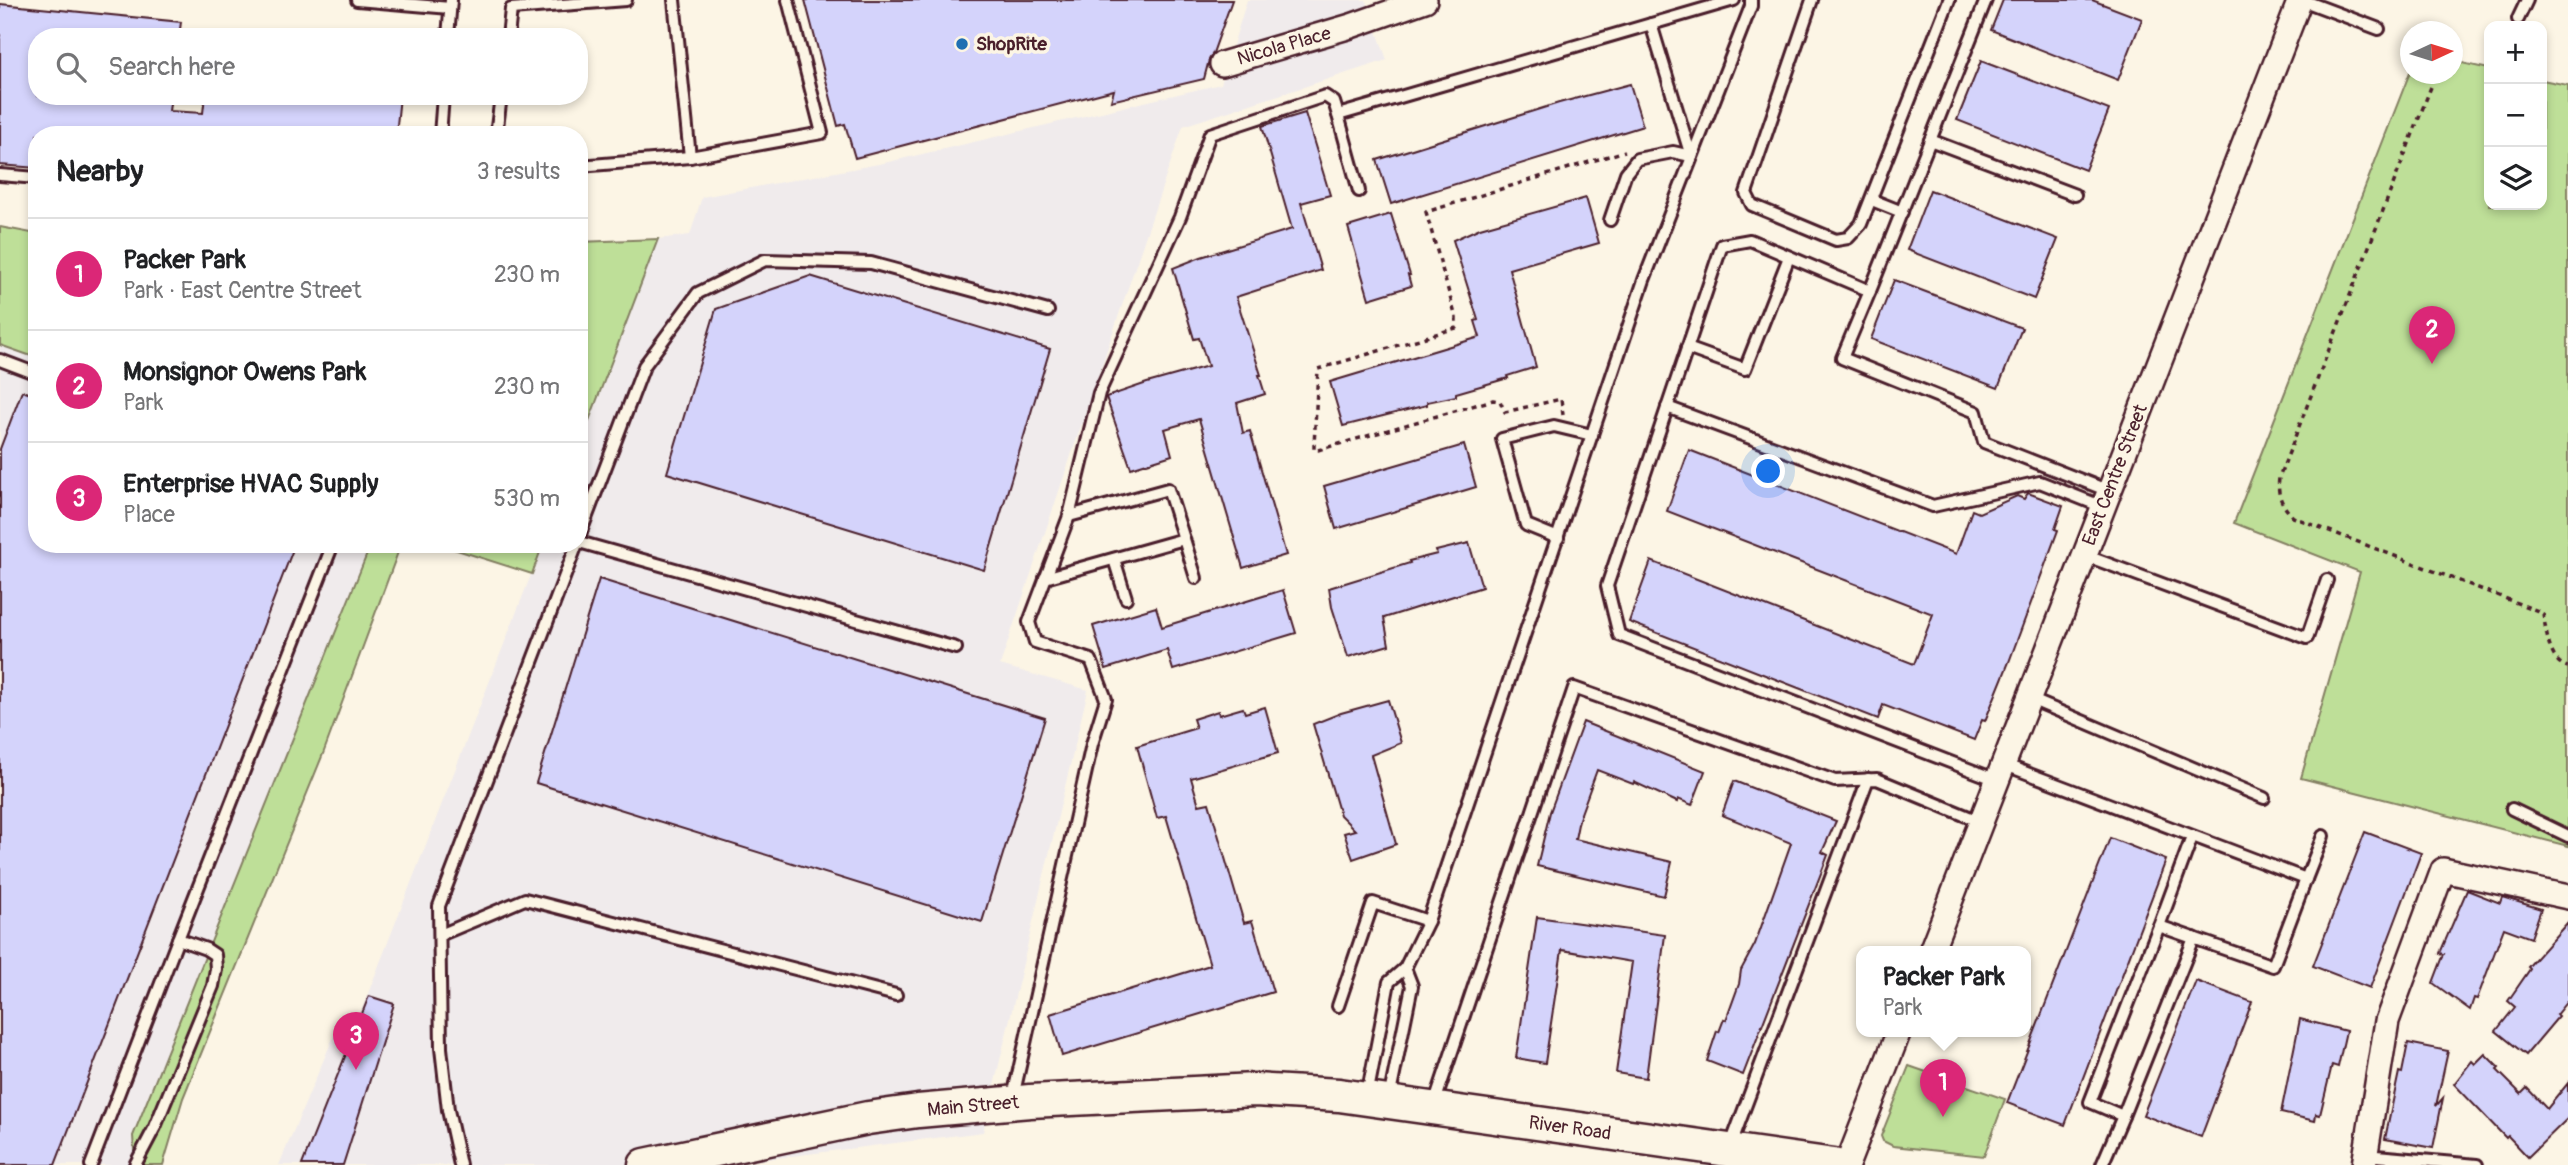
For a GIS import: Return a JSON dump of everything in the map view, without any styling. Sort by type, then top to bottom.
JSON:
[{"type":"street","name":"Nicola Place","points":[[1222,64],[1376,9],[1425,0]]},
{"type":"street","name":"East Centre Street","points":[[1933,946],[2301,0]]},
{"type":"street","points":[[2365,1160],[2387,1021],[2443,870],[2568,897]]},
{"type":"street","points":[[1847,1165],[1897,1037]]},
{"type":"street","name":"Main Street","points":[[645,1165],[868,1118],[918,1111],[1012,1102],[1202,1091],[1306,1092]]},
{"type":"street","name":"River Road","points":[[1306,1092],[1834,1165]]},
{"type":"lane","points":[[357,0],[451,4],[449,28]]},
{"type":"lane","points":[[509,28],[511,9],[536,4],[626,0]]},
{"type":"lane","points":[[674,0],[690,157]]},
{"type":"lane","points":[[588,165],[690,157],[822,133],[788,0]]},
{"type":"lane","points":[[1338,115],[1734,0]]},
{"type":"lane","points":[[1378,1102],[1389,982],[1405,968],[1428,921],[1644,280],[1751,6],[1751,0]]},
{"type":"lane","points":[[1812,0],[1745,193],[1752,205],[1836,240],[1848,238],[1861,225],[1950,0]]},
{"type":"lane","points":[[1986,0],[1842,358],[1976,412],[1984,442],[2106,499]]},
{"type":"lane","points":[[2301,0],[2379,29]]},
{"type":"lane","points":[[2518,19],[2527,0]]},
{"type":"lane","points":[[1651,24],[1691,156]]},
{"type":"lane","points":[[1012,1102],[1091,744],[1106,699],[1091,660],[1035,642],[1029,622],[1069,516],[1099,393],[1180,217],[1210,134],[1325,96],[1334,102],[1359,191]]},
{"type":"lane","points":[[441,126],[442,105]]},
{"type":"lane","points":[[497,126],[500,105]]},
{"type":"lane","points":[[1930,140],[2075,195]]},
{"type":"lane","points":[[1610,220],[1626,173],[1637,159],[1673,152],[1691,156]]},
{"type":"lane","points":[[0,175],[28,177]]},
{"type":"lane","points":[[1872,200],[1902,212]]},
{"type":"lane","points":[[1870,291],[1750,240],[1722,245],[1607,586],[1619,635],[2000,772],[2306,878]]},
{"type":"lane","points":[[1687,348],[1745,369],[1789,257]]},
{"type":"lane","points":[[588,514],[644,366],[698,293],[765,260],[871,263],[1048,311]]},
{"type":"lane","points":[[0,360],[28,371]]},
{"type":"lane","points":[[1667,407],[1933,506],[2040,482],[2106,499]]},
{"type":"lane","points":[[1558,538],[1526,525],[1502,439],[1554,426],[1592,435]]},
{"type":"lane","points":[[1069,516],[1168,489],[1196,578]]},
{"type":"lane","points":[[1045,578],[1184,539]]},
{"type":"lane","points":[[588,544],[956,648]]},
{"type":"lane","points":[[91,1165],[329,553]]},
{"type":"lane","points":[[460,1165],[448,1110],[441,1048],[439,906],[573,553]]},
{"type":"lane","points":[[2084,555],[2307,638],[2327,580]]},
{"type":"lane","points":[[1114,559],[1126,598]]},
{"type":"lane","points":[[1433,1108],[1574,688],[1835,781],[1877,779],[1981,822]]},
{"type":"lane","points":[[2028,698],[2264,798]]},
{"type":"lane","points":[[1729,1151],[1868,779]]},
{"type":"lane","points":[[2512,809],[2568,836]]},
{"type":"lane","points":[[2159,926],[2273,966],[2323,835]]},
{"type":"lane","points":[[2123,1116],[2090,1102],[2192,837]]},
{"type":"lane","points":[[440,935],[525,899],[896,995]]},
{"type":"lane","points":[[1338,1006],[1373,903],[1428,921]]},
{"type":"lane","points":[[2102,1165],[2194,938]]},
{"type":"lane","points":[[135,1165],[155,1127],[213,986],[215,955],[206,948],[178,939]]},
{"type":"lane","points":[[1378,1102],[1412,986],[1405,968]]},
{"type":"lane","points":[[2365,1160],[2477,1165]]},
{"type":"path","points":[[2431,87],[2279,478],[2279,498],[2292,517],[2538,611],[2543,614],[2555,660],[2568,667]]},
{"type":"path","points":[[1563,428],[1564,403],[1561,399],[1505,412],[1498,400],[1314,450],[1316,371],[1456,328],[1456,318],[1426,216],[1428,210],[1632,149]]},
{"type":"shaded area","points":[[1247,0],[1366,0],[1387,60],[1183,126],[1000,665],[1088,690],[983,1132],[721,1165],[279,1165],[338,1026],[353,1032],[539,553],[588,553],[588,423],[658,239],[690,235],[702,197],[884,163],[1221,84]]},
{"type":"shaded area","points":[[0,345],[28,355],[28,553],[367,553],[133,1136],[135,1165],[0,1165]]},
{"type":"green space","points":[[2463,63],[2484,68],[2484,210],[2547,210],[2547,81],[2568,85],[2568,846],[2301,778],[2360,572],[2234,523],[2405,84],[2463,84]]},
{"type":"green space","points":[[0,227],[28,232],[28,355],[0,345]]},
{"type":"green space","points":[[658,239],[588,423],[588,242]]},
{"type":"green space","points":[[367,553],[398,553],[323,754],[183,1098],[163,1165],[135,1165],[133,1136]]},
{"type":"green space","points":[[466,553],[540,553],[532,574]]},
{"type":"green space","points":[[1909,1066],[2005,1099],[1984,1156],[1893,1146],[1883,1141],[1881,1136]]},
{"type":"building","name":"ShopRite","points":[[805,0],[1232,0],[1204,79],[1111,101],[1114,90],[855,158],[845,124],[838,126]]},
{"type":"building","points":[[2003,0],[2092,0],[2142,19],[2118,80],[1991,30]]},
{"type":"building","points":[[0,4],[181,22],[180,28],[28,28],[28,105],[170,105],[169,111],[203,113],[204,105],[399,105],[397,126],[28,126],[28,167],[0,165]]},
{"type":"building","points":[[1981,61],[2109,110],[2085,170],[1957,120]]},
{"type":"building","points":[[1630,84],[1643,126],[1391,204],[1377,160],[1559,103]]},
{"type":"building","points":[[1305,113],[1330,195],[1301,203],[1321,270],[1236,297],[1265,394],[1237,403],[1243,433],[1250,431],[1286,555],[1243,568],[1199,419],[1165,429],[1172,455],[1131,468],[1106,397],[1208,366],[1199,338],[1194,339],[1173,268],[1292,229],[1262,126]]},
{"type":"building","points":[[1930,190],[2058,239],[2034,299],[1907,250]]},
{"type":"building","points":[[1586,198],[1599,243],[1509,269],[1536,367],[1456,393],[1456,396],[1427,402],[1427,405],[1343,426],[1330,382],[1480,337],[1475,321],[1478,320],[1453,240],[1480,228]]},
{"type":"building","points":[[1391,214],[1411,286],[1369,299],[1348,227]]},
{"type":"building","points":[[810,276],[1050,349],[984,570],[667,473],[716,309]]},
{"type":"building","points":[[1894,280],[2022,328],[1998,388],[1871,339]]},
{"type":"building","points":[[22,391],[28,393],[28,553],[292,553],[55,1165],[0,1165],[0,449]]},
{"type":"building","points":[[1464,445],[1476,487],[1336,529],[1324,486]]},
{"type":"building","points":[[1689,450],[1956,554],[1972,510],[1979,513],[2017,496],[2024,499],[2028,493],[2063,506],[2055,529],[2058,530],[2009,662],[1985,721],[1982,720],[1974,740],[1883,705],[1878,719],[1629,622],[1651,561],[1914,664],[1933,614],[1667,511]]},
{"type":"building","points":[[1469,543],[1482,587],[1384,618],[1389,645],[1348,657],[1332,607],[1329,588],[1437,554],[1436,551]]},
{"type":"building","points":[[599,579],[1045,718],[982,922],[536,783]]},
{"type":"building","points":[[1283,590],[1296,633],[1173,670],[1167,650],[1106,669],[1093,626],[1156,607],[1162,627]]},
{"type":"building","points":[[1388,700],[1401,743],[1371,755],[1396,844],[1353,859],[1344,833],[1355,830],[1340,815],[1313,724]]},
{"type":"building","points":[[1265,707],[1278,753],[1191,778],[1199,805],[1209,803],[1244,923],[1252,921],[1273,992],[1062,1056],[1050,1014],[1210,965],[1166,816],[1157,818],[1137,746],[1196,728],[1193,719],[1218,711],[1219,715],[1243,708],[1245,713]]},
{"type":"building","points":[[1583,722],[1705,771],[1692,805],[1678,799],[1677,802],[1634,782],[1633,784],[1597,770],[1579,819],[1575,839],[1672,862],[1664,896],[1537,866],[1550,812]]},
{"type":"building","points":[[1734,781],[1836,821],[1822,852],[1828,855],[1743,1075],[1707,1061],[1717,1031],[1719,1032],[1724,1019],[1726,1020],[1739,984],[1741,970],[1755,944],[1791,843],[1722,815]]},
{"type":"building","points":[[2365,832],[2421,853],[2370,988],[2313,966]]},
{"type":"building","points":[[2110,838],[2166,860],[2065,1125],[2007,1103]]},
{"type":"building","points":[[2467,890],[2500,903],[2502,897],[2541,909],[2531,938],[2504,928],[2477,999],[2474,998],[2470,1010],[2433,983],[2444,954],[2440,953]]},
{"type":"building","points":[[1537,917],[1665,935],[1646,1078],[1616,1073],[1632,962],[1562,950],[1545,1063],[1516,1058]]},
{"type":"building","points":[[2568,922],[2568,1000],[2556,1015],[2558,1017],[2526,1055],[2496,1031],[2515,1007],[2508,1001],[2530,969],[2528,967]]},
{"type":"building","points":[[2196,981],[2252,1002],[2201,1137],[2143,1115]]},
{"type":"building","points":[[369,996],[394,1004],[343,1165],[302,1165]]},
{"type":"building","points":[[2300,1019],[2346,1031],[2338,1067],[2332,1065],[2320,1115],[2316,1114],[2315,1121],[2281,1113]]},
{"type":"building","points":[[2408,1043],[2448,1051],[2436,1106],[2443,1098],[2433,1148],[2385,1139]]},
{"type":"building","points":[[2485,1054],[2521,1094],[2527,1088],[2547,1109],[2568,1083],[2568,1118],[2528,1157],[2454,1084],[2472,1061],[2475,1064]]},
{"type":"place","name":"ShopRite","points":[[962,44]]},
{"type":"place","name":"Monsignor Owens Park","points":[[2432,364]]},
{"type":"place","name":"Enterprise HVAC Supply","points":[[356,1070]]},
{"type":"place","name":"Packer Park","points":[[1943,1117]]}]
